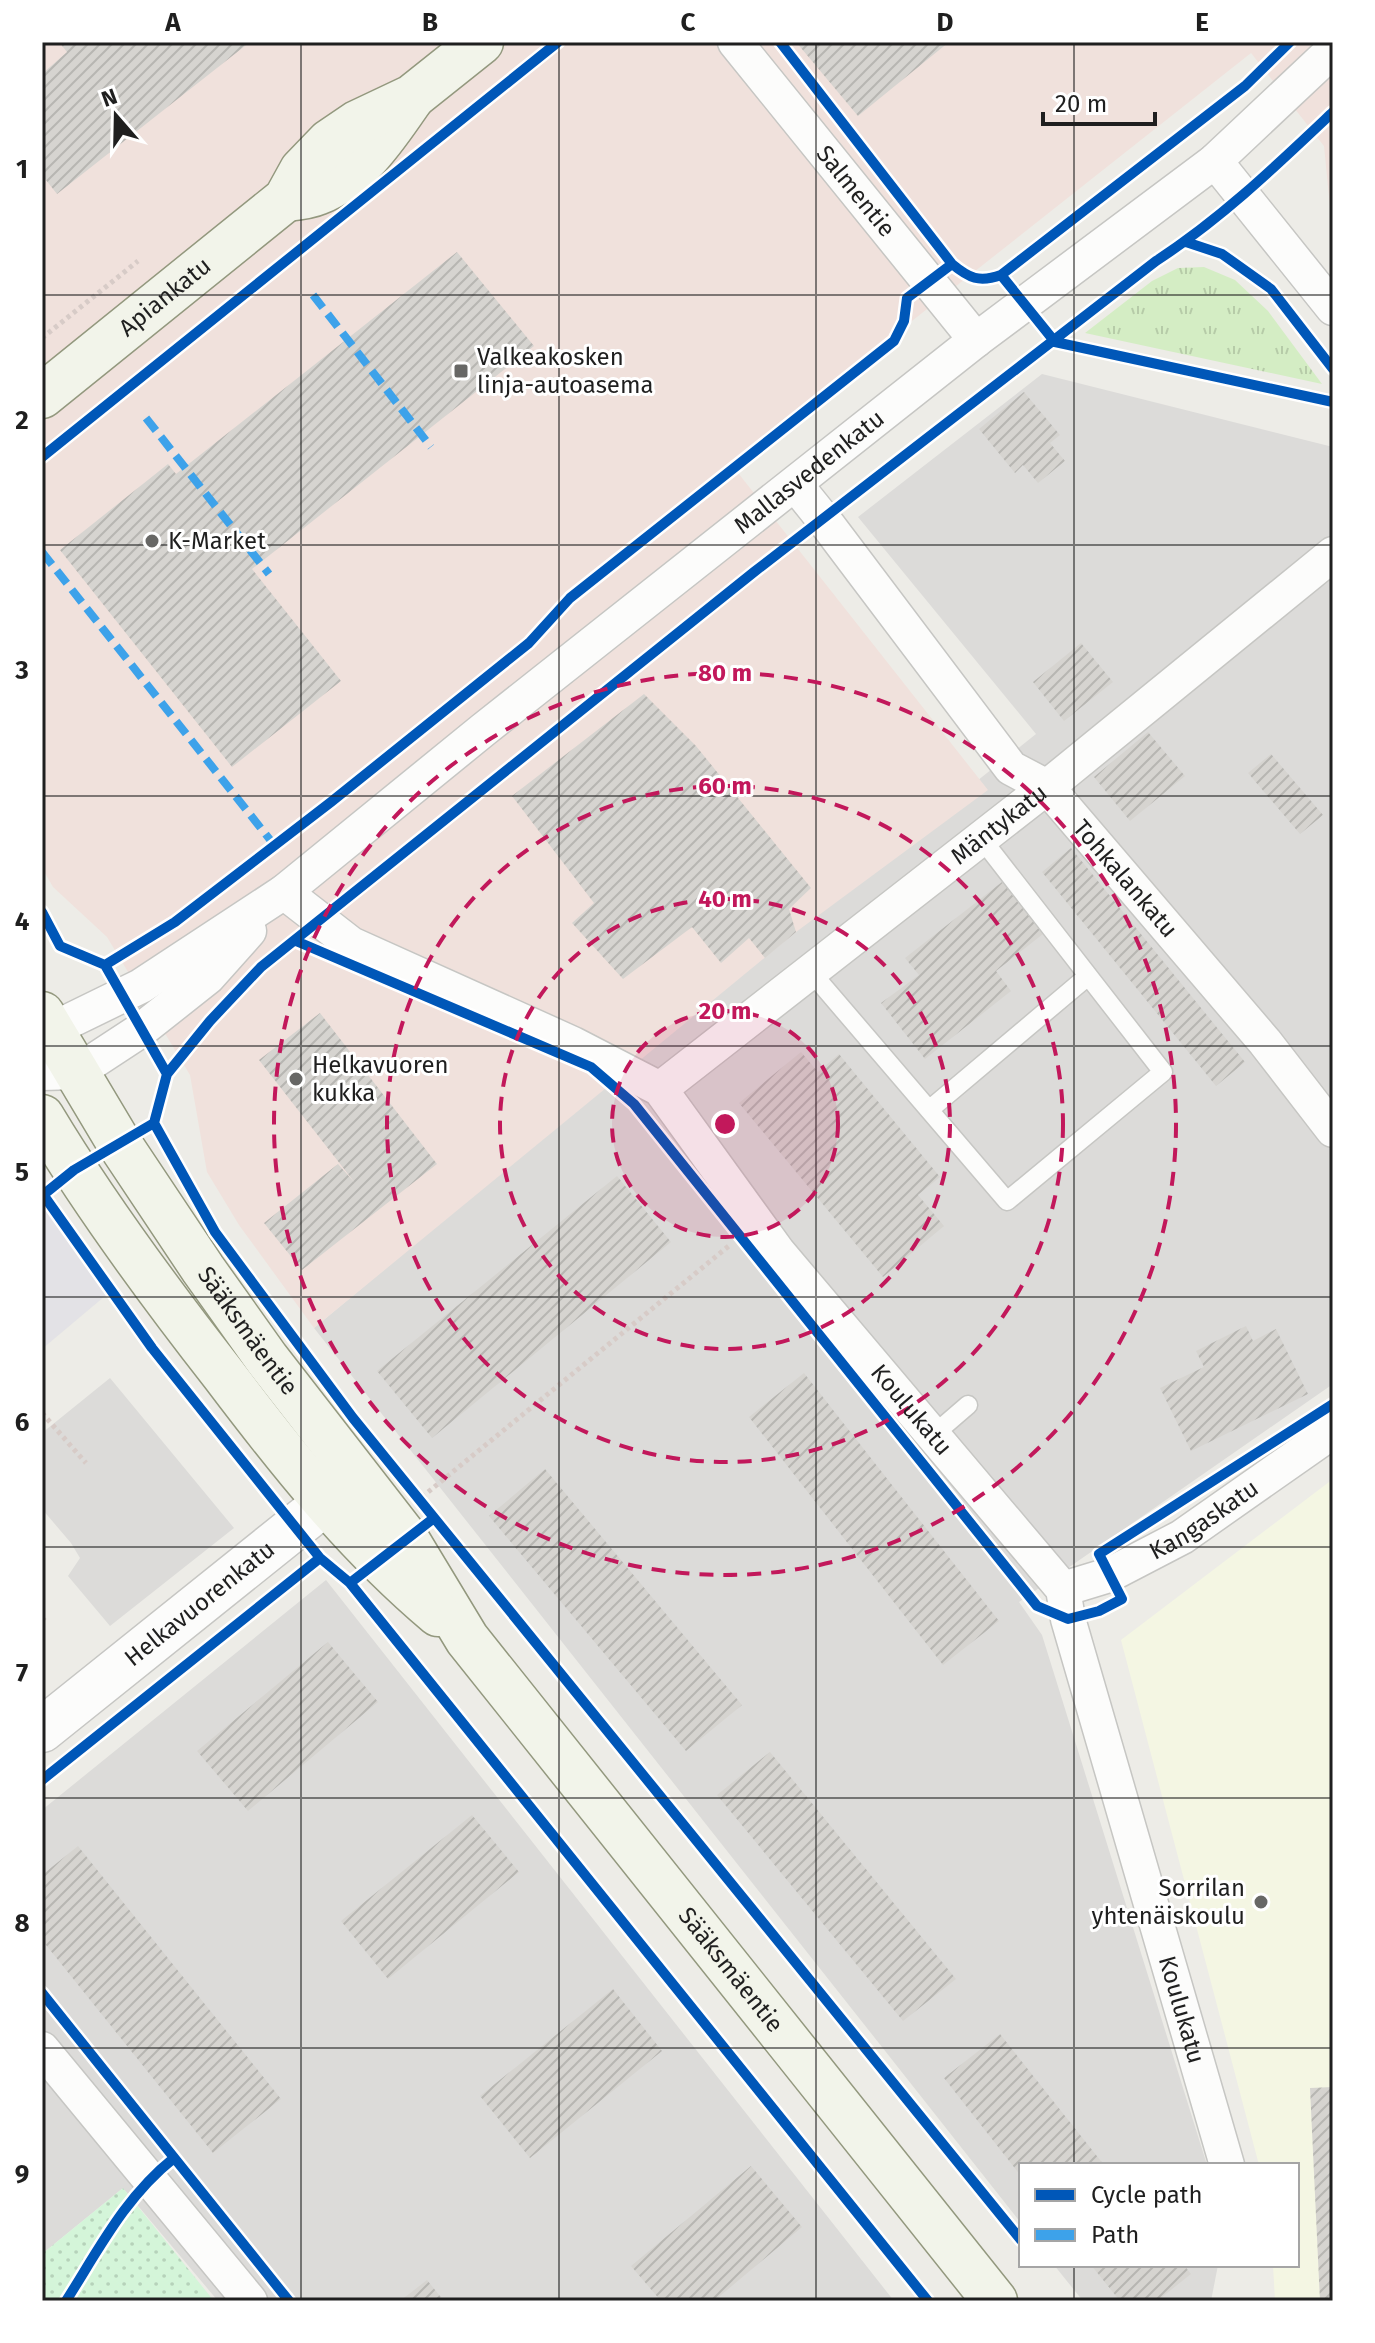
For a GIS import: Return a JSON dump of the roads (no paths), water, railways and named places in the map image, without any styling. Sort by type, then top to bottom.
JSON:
[{"type":"main road","name":"Apiankatu","points":[[42,395],[286,199],[318,193],[353,170],[380,144],[412,97],[481,42]]},
{"type":"main road","name":"Sääksmäentie","points":[[45,1028],[60,1073],[119,1143],[267,1359],[358,1476],[412,1519],[467,1639]]},
{"type":"main road","name":"Sääksmäentie","points":[[42,1117],[74,1170],[170,1306],[324,1503],[394,1577],[467,1639],[995,2301]]},
{"type":"street","name":"Salmentie","points":[[735,42],[976,340]]},
{"type":"street","name":"Mallasvedenkatu","points":[[45,1028],[141,986],[284,892],[494,720],[976,340],[1215,161],[1333,50]]},
{"type":"street","points":[[1215,161],[1333,308]]},
{"type":"street","name":"Tohkalankatu","points":[[795,484],[1011,768],[1047,787],[1265,1042],[1333,1130]]},
{"type":"street","name":"Mäntykatu","points":[[660,1089],[1047,787],[1333,554]]},
{"type":"street","name":"Mallasvedenkatu","points":[[60,1073],[141,1030],[208,977],[284,892]]},
{"type":"street","name":"Koulukatu","points":[[284,892],[351,944],[573,1044],[660,1089],[778,1252],[1063,1589],[1068,1619],[1226,2163]]},
{"type":"street","name":"Kangaskatu","points":[[1063,1589],[1109,1575],[1182,1537],[1333,1431]]},
{"type":"street","name":"Helkavuorenkatu","points":[[42,1730],[358,1476]]},
{"type":"street","points":[[42,2049],[250,2301]]},
{"type":"lane","points":[[811,972],[1007,1201],[1163,1072],[981,838]]},
{"type":"lane","points":[[929,1110],[1088,976]]},
{"type":"lane","points":[[932,1436],[968,1405]]},
{"type":"place","name":"Valkeakosken linja-autoasema","points":[[461,371]]},
{"type":"place","name":"K-Market","points":[[152,541]]},
{"type":"place","name":"Helkavuoren kukka","points":[[296,1079]]},
{"type":"place","name":"Sorrilan yhtenäiskoulu","points":[[1261,1902]]}]
